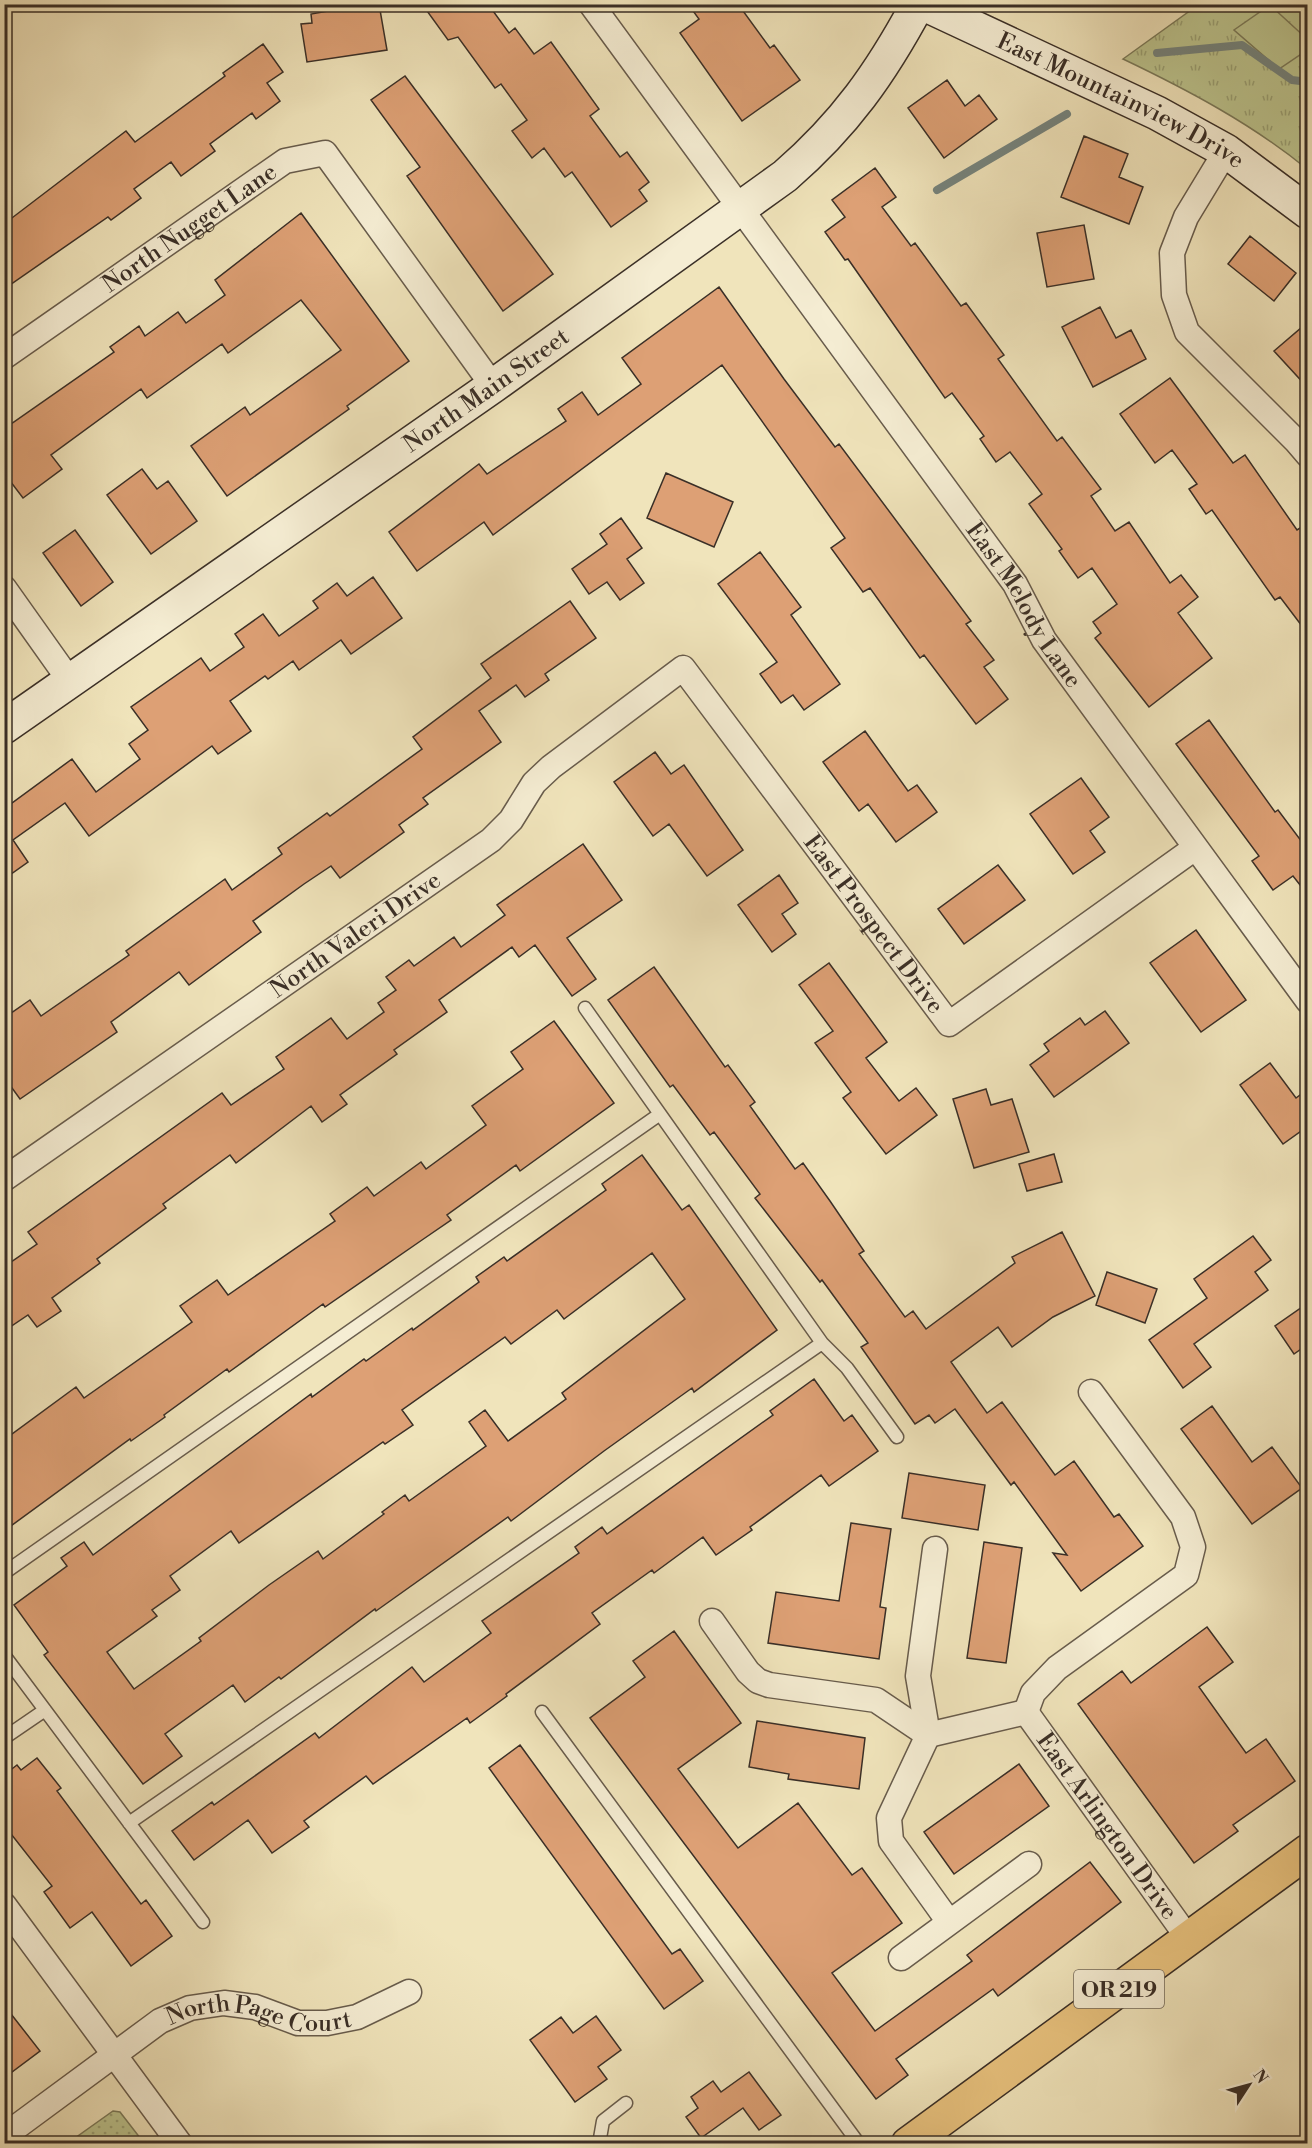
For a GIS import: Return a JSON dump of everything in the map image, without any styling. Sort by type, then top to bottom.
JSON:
[{"type":"main road","name":"OR 219","points":[[908,2144],[1308,1851]]},
{"type":"street","name":"East Melody Lane","points":[[591,4],[1015,584],[1044,640],[1308,1001]]},
{"type":"street","name":"North Main Street","points":[[4,727],[493,386],[740,210],[822,143],[889,58],[918,4]]},
{"type":"street","name":"East Mountainview Drive","points":[[924,4],[1136,103],[1226,151],[1308,212]]},
{"type":"street","points":[[1226,151],[1186,217],[1172,253],[1174,295],[1187,332],[1308,455]]},
{"type":"street","name":"North Nugget Lane","points":[[4,357],[285,161],[325,153],[493,386]]},
{"type":"street","points":[[4,588],[70,681]]},
{"type":"street","name":"East Prospect Drive","points":[[683,668],[949,1024],[1196,848]]},
{"type":"street","name":"North Valeri Drive","points":[[4,1179],[491,840],[511,820],[534,783],[551,767],[683,668]]},
{"type":"street","points":[[712,1621],[758,1681],[769,1685],[876,1700],[928,1735],[1026,1712],[1033,1693],[1057,1668],[1186,1575],[1193,1547],[1183,1517],[1091,1392]]},
{"type":"street","points":[[935,1549],[918,1676],[928,1735],[890,1818],[891,1841],[950,1922]]},
{"type":"street","name":"East Arlington Drive","points":[[1026,1712],[1188,1938]]},
{"type":"street","points":[[901,1958],[1029,1864]]},
{"type":"street","points":[[4,1905],[180,2144]]},
{"type":"street","name":"North Page Court","points":[[4,2129],[15,2128],[160,2021],[190,2008],[224,2003],[255,2007],[298,2023],[327,2023],[357,2017],[409,1992]]},
{"type":"lane","points":[[585,1008],[822,1343],[847,1368],[897,1437]]},
{"type":"lane","points":[[4,1573],[660,1114]]},
{"type":"lane","points":[[129,1823],[822,1343]]},
{"type":"lane","points":[[4,1655],[203,1922]]},
{"type":"lane","points":[[4,1738],[45,1710]]},
{"type":"lane","points":[[542,1712],[859,2144]]},
{"type":"lane","points":[[599,2144],[603,2121],[626,2103]]},
{"type":"green space","points":[[1198,5],[1307,5],[1307,169],[1264,137],[1219,109],[1123,59]]},
{"type":"green space","points":[[1270,5],[1307,39],[1307,50],[1279,69],[1234,30]]},
{"type":"green space","points":[[113,2111],[120,2112],[144,2143],[68,2143]]},
{"type":"building","points":[[379,4],[387,50],[307,62],[301,24],[312,23],[311,14]]},
{"type":"building","points":[[422,4],[488,4],[509,33],[515,28],[534,54],[551,42],[599,109],[590,116],[620,157],[627,152],[649,182],[639,190],[647,201],[611,227],[572,172],[565,177],[544,148],[532,158],[512,131],[527,120],[501,84],[495,88],[458,37],[448,40]]},
{"type":"building","points":[[688,4],[738,4],[770,48],[774,45],[800,80],[742,121],[680,33],[699,19]]},
{"type":"building","points":[[263,44],[283,72],[267,83],[280,101],[256,119],[252,113],[210,144],[215,151],[181,176],[171,162],[134,189],[141,198],[111,220],[108,217],[4,289],[4,224],[126,131],[135,142],[225,76],[223,73]]},
{"type":"building","points":[[405,76],[553,274],[503,311],[407,176],[420,167],[371,100]]},
{"type":"building","points":[[947,80],[965,106],[979,95],[997,119],[944,158],[908,108]]},
{"type":"building","points":[[1084,136],[1128,154],[1119,177],[1143,187],[1129,224],[1061,197]]},
{"type":"building","points":[[875,168],[896,197],[882,207],[911,246],[915,243],[961,306],[966,303],[1004,355],[998,359],[1057,441],[1062,437],[1101,489],[1091,496],[1115,531],[1129,522],[1170,583],[1181,575],[1198,597],[1178,613],[1212,658],[1149,707],[1095,638],[1101,633],[1093,622],[1117,604],[1092,568],[1078,578],[1059,551],[1062,549],[1029,504],[1042,494],[1010,452],[996,462],[980,439],[984,436],[952,393],[945,398],[848,259],[845,260],[825,232],[845,217],[832,200]]},
{"type":"building","points":[[301,213],[409,361],[347,406],[349,409],[227,496],[191,446],[245,407],[250,415],[341,350],[301,300],[228,353],[222,344],[147,398],[141,389],[51,455],[62,469],[23,498],[4,473],[4,429],[114,352],[110,347],[139,326],[145,336],[178,312],[186,323],[225,295],[215,280]]},
{"type":"building","points":[[1084,225],[1094,279],[1047,287],[1037,233]]},
{"type":"building","points":[[1250,236],[1296,273],[1274,301],[1228,264]]},
{"type":"building","points":[[719,287],[835,447],[839,444],[971,621],[966,624],[994,660],[984,667],[1008,699],[976,724],[924,655],[920,658],[870,588],[863,592],[831,548],[845,538],[722,365],[493,535],[484,522],[417,571],[389,532],[479,464],[487,474],[566,421],[558,409],[582,392],[598,415],[641,384],[622,358]]},
{"type":"building","points":[[1100,307],[1116,338],[1131,330],[1146,359],[1093,387],[1062,327]]},
{"type":"building","points":[[1308,322],[1308,388],[1274,351]]},
{"type":"building","points":[[1170,378],[1233,463],[1245,455],[1297,530],[1308,523],[1308,634],[1280,597],[1275,600],[1212,510],[1206,514],[1189,489],[1197,484],[1172,450],[1155,463],[1120,414]]},
{"type":"building","points":[[142,469],[157,489],[168,481],[197,521],[151,554],[107,495]]},
{"type":"building","points":[[666,473],[733,502],[714,547],[647,518]]},
{"type":"building","points":[[621,518],[642,548],[627,559],[644,583],[620,600],[607,582],[589,594],[572,569],[607,544],[600,534]]},
{"type":"building","points":[[75,530],[113,582],[81,606],[43,553]]},
{"type":"building","points":[[760,552],[801,607],[791,615],[840,684],[804,710],[793,695],[781,703],[760,674],[777,662],[718,584]]},
{"type":"building","points":[[373,577],[402,618],[351,654],[341,640],[299,670],[293,661],[268,679],[265,676],[230,701],[251,731],[218,754],[212,746],[89,836],[65,803],[13,840],[28,862],[4,879],[4,809],[72,759],[96,792],[140,759],[129,744],[148,730],[131,707],[201,658],[210,671],[244,647],[235,634],[263,614],[279,636],[318,608],[313,601],[337,583],[347,596]]},
{"type":"building","points":[[570,601],[596,638],[545,674],[549,680],[525,697],[516,685],[479,711],[501,742],[423,798],[428,804],[399,825],[404,832],[340,878],[331,866],[304,884],[253,921],[261,932],[189,985],[179,972],[111,1022],[117,1032],[20,1099],[4,1077],[4,1018],[30,1000],[41,1016],[129,955],[126,951],[225,879],[232,890],[282,854],[278,848],[327,813],[330,816],[422,749],[413,737],[491,678],[481,664]]},
{"type":"building","points":[[1209,720],[1275,812],[1278,810],[1308,850],[1308,895],[1293,876],[1273,890],[1252,861],[1259,856],[1176,744]]},
{"type":"building","points":[[865,731],[908,791],[917,785],[937,812],[896,842],[868,804],[859,811],[823,762]]},
{"type":"building","points":[[655,752],[671,774],[684,765],[743,850],[707,876],[669,824],[653,836],[614,782]]},
{"type":"building","points":[[1081,778],[1109,817],[1090,831],[1105,852],[1073,874],[1030,814]]},
{"type":"building","points":[[583,844],[622,900],[567,938],[596,979],[572,996],[535,945],[519,957],[512,947],[439,1000],[447,1012],[394,1050],[397,1054],[340,1095],[347,1104],[322,1122],[311,1106],[236,1163],[230,1155],[163,1204],[166,1208],[97,1259],[100,1263],[52,1298],[61,1311],[37,1327],[28,1315],[4,1331],[4,1267],[37,1244],[28,1232],[222,1093],[231,1105],[284,1069],[276,1057],[331,1018],[347,1039],[384,1012],[378,1003],[396,990],[386,977],[409,960],[414,966],[454,937],[461,947],[505,915],[497,905]]},
{"type":"building","points":[[998,865],[1025,900],[964,944],[938,909]]},
{"type":"building","points":[[779,875],[798,903],[782,914],[796,934],[772,952],[738,905]]},
{"type":"building","points":[[1196,930],[1246,1000],[1201,1032],[1150,963]]},
{"type":"building","points":[[829,963],[887,1042],[866,1058],[899,1101],[916,1088],[937,1115],[886,1154],[843,1098],[851,1092],[815,1043],[833,1031],[799,985]]},
{"type":"building","points":[[654,967],[725,1067],[728,1065],[755,1102],[750,1106],[795,1169],[803,1163],[864,1251],[859,1254],[905,1317],[913,1311],[926,1329],[1015,1263],[1012,1257],[1062,1232],[1095,1296],[1053,1317],[1012,1347],[998,1327],[951,1362],[987,1413],[1002,1402],[1055,1475],[1074,1461],[1114,1517],[1119,1514],[1143,1546],[1081,1591],[1053,1553],[1067,1555],[1014,1482],[1011,1485],[955,1409],[935,1423],[929,1415],[915,1424],[861,1347],[868,1343],[822,1280],[820,1282],[755,1198],[760,1194],[714,1132],[710,1135],[673,1085],[670,1087],[608,1000]]},
{"type":"building","points":[[1105,1011],[1129,1043],[1054,1097],[1030,1065],[1049,1051],[1044,1044],[1080,1018],[1085,1025]]},
{"type":"building","points":[[554,1021],[614,1103],[520,1171],[516,1165],[447,1215],[451,1220],[325,1307],[323,1304],[229,1372],[227,1369],[164,1415],[165,1417],[131,1441],[130,1439],[4,1531],[4,1440],[76,1387],[84,1398],[192,1322],[180,1306],[217,1280],[228,1295],[335,1221],[330,1214],[367,1187],[374,1196],[421,1162],[426,1169],[486,1125],[472,1106],[523,1069],[511,1052]]},
{"type":"building","points":[[1270,1063],[1296,1098],[1308,1089],[1308,1126],[1283,1144],[1240,1085]]},
{"type":"building","points":[[986,1089],[991,1105],[1012,1099],[1029,1152],[974,1168],[953,1099]]},
{"type":"building","points":[[1054,1154],[1062,1182],[1027,1191],[1019,1164]]},
{"type":"building","points":[[642,1155],[682,1210],[689,1205],[777,1330],[694,1392],[692,1388],[604,1451],[511,1521],[508,1517],[376,1611],[375,1609],[281,1679],[279,1677],[245,1702],[233,1685],[165,1734],[182,1756],[143,1784],[44,1655],[48,1652],[14,1605],[67,1566],[61,1558],[84,1542],[93,1555],[311,1394],[312,1397],[364,1359],[366,1361],[412,1328],[413,1330],[479,1282],[476,1277],[504,1257],[507,1261],[606,1190],[602,1184]],"holes":[[[652,1253],[685,1299],[562,1393],[566,1399],[508,1441],[485,1410],[469,1422],[486,1446],[409,1501],[405,1495],[382,1512],[384,1514],[323,1559],[318,1551],[269,1585],[199,1638],[201,1641],[134,1689],[107,1652],[157,1616],[152,1610],[180,1590],[170,1576],[231,1531],[239,1543],[383,1442],[385,1444],[413,1425],[402,1410],[505,1337],[511,1344],[557,1310],[564,1319]]]},
{"type":"building","points":[[1253,1236],[1271,1260],[1255,1272],[1268,1290],[1194,1344],[1211,1367],[1183,1388],[1149,1340],[1207,1298],[1194,1279]]},
{"type":"building","points":[[1107,1272],[1157,1289],[1145,1323],[1096,1305]]},
{"type":"building","points":[[1308,1303],[1308,1344],[1294,1354],[1275,1326]]},
{"type":"building","points":[[814,1379],[844,1421],[852,1415],[878,1451],[829,1486],[821,1475],[750,1527],[752,1530],[716,1555],[703,1537],[654,1573],[652,1570],[592,1613],[600,1624],[506,1694],[507,1696],[470,1723],[467,1718],[373,1784],[366,1776],[304,1821],[309,1827],[272,1853],[248,1820],[194,1860],[172,1831],[212,1802],[214,1805],[315,1733],[319,1738],[412,1667],[424,1682],[491,1633],[482,1621],[579,1553],[575,1547],[602,1527],[607,1534],[773,1415],[770,1411]]},
{"type":"building","points":[[1212,1406],[1252,1462],[1272,1447],[1302,1488],[1252,1524],[1181,1429]]},
{"type":"building","points":[[909,1473],[985,1485],[978,1530],[902,1518]]},
{"type":"building","points":[[851,1523],[891,1529],[880,1607],[886,1608],[879,1659],[768,1643],[776,1592],[839,1601]]},
{"type":"building","points":[[984,1542],[1022,1548],[1006,1663],[967,1658]]},
{"type":"building","points":[[1207,1627],[1233,1662],[1199,1687],[1246,1753],[1266,1739],[1295,1781],[1233,1825],[1238,1831],[1194,1863],[1078,1704],[1122,1671],[1131,1683]]},
{"type":"building","points":[[674,1631],[741,1723],[678,1769],[738,1848],[798,1803],[852,1875],[862,1868],[902,1923],[832,1973],[875,2031],[972,1961],[967,1955],[1090,1862],[1121,1902],[998,1996],[993,1989],[896,2059],[908,2075],[876,2099],[590,1718],[645,1677],[633,1661]]},
{"type":"building","points":[[757,1721],[865,1738],[859,1789],[788,1779],[789,1774],[749,1767]]},
{"type":"building","points":[[520,1745],[672,1954],[680,1949],[703,1981],[664,2009],[489,1768]]},
{"type":"building","points":[[37,1758],[61,1788],[57,1791],[141,1904],[146,1900],[172,1936],[131,1966],[92,1912],[70,1928],[44,1892],[52,1886],[4,1825],[4,1775],[17,1765],[21,1770]]},
{"type":"building","points":[[1019,1764],[1049,1806],[954,1874],[924,1832]]},
{"type":"building","points":[[4,2005],[40,2051],[4,2078]]},
{"type":"building","points":[[596,2016],[621,2050],[598,2067],[607,2079],[575,2102],[530,2040],[561,2017],[573,2033]]},
{"type":"building","points":[[749,2072],[781,2115],[759,2130],[743,2108],[701,2138],[686,2117],[698,2108],[691,2097],[713,2081],[721,2092]]},
{"type":"waterway","points":[[1157,53],[1242,45],[1292,80],[1308,82]]},
{"type":"waterway","points":[[937,190],[1067,114]]}]
